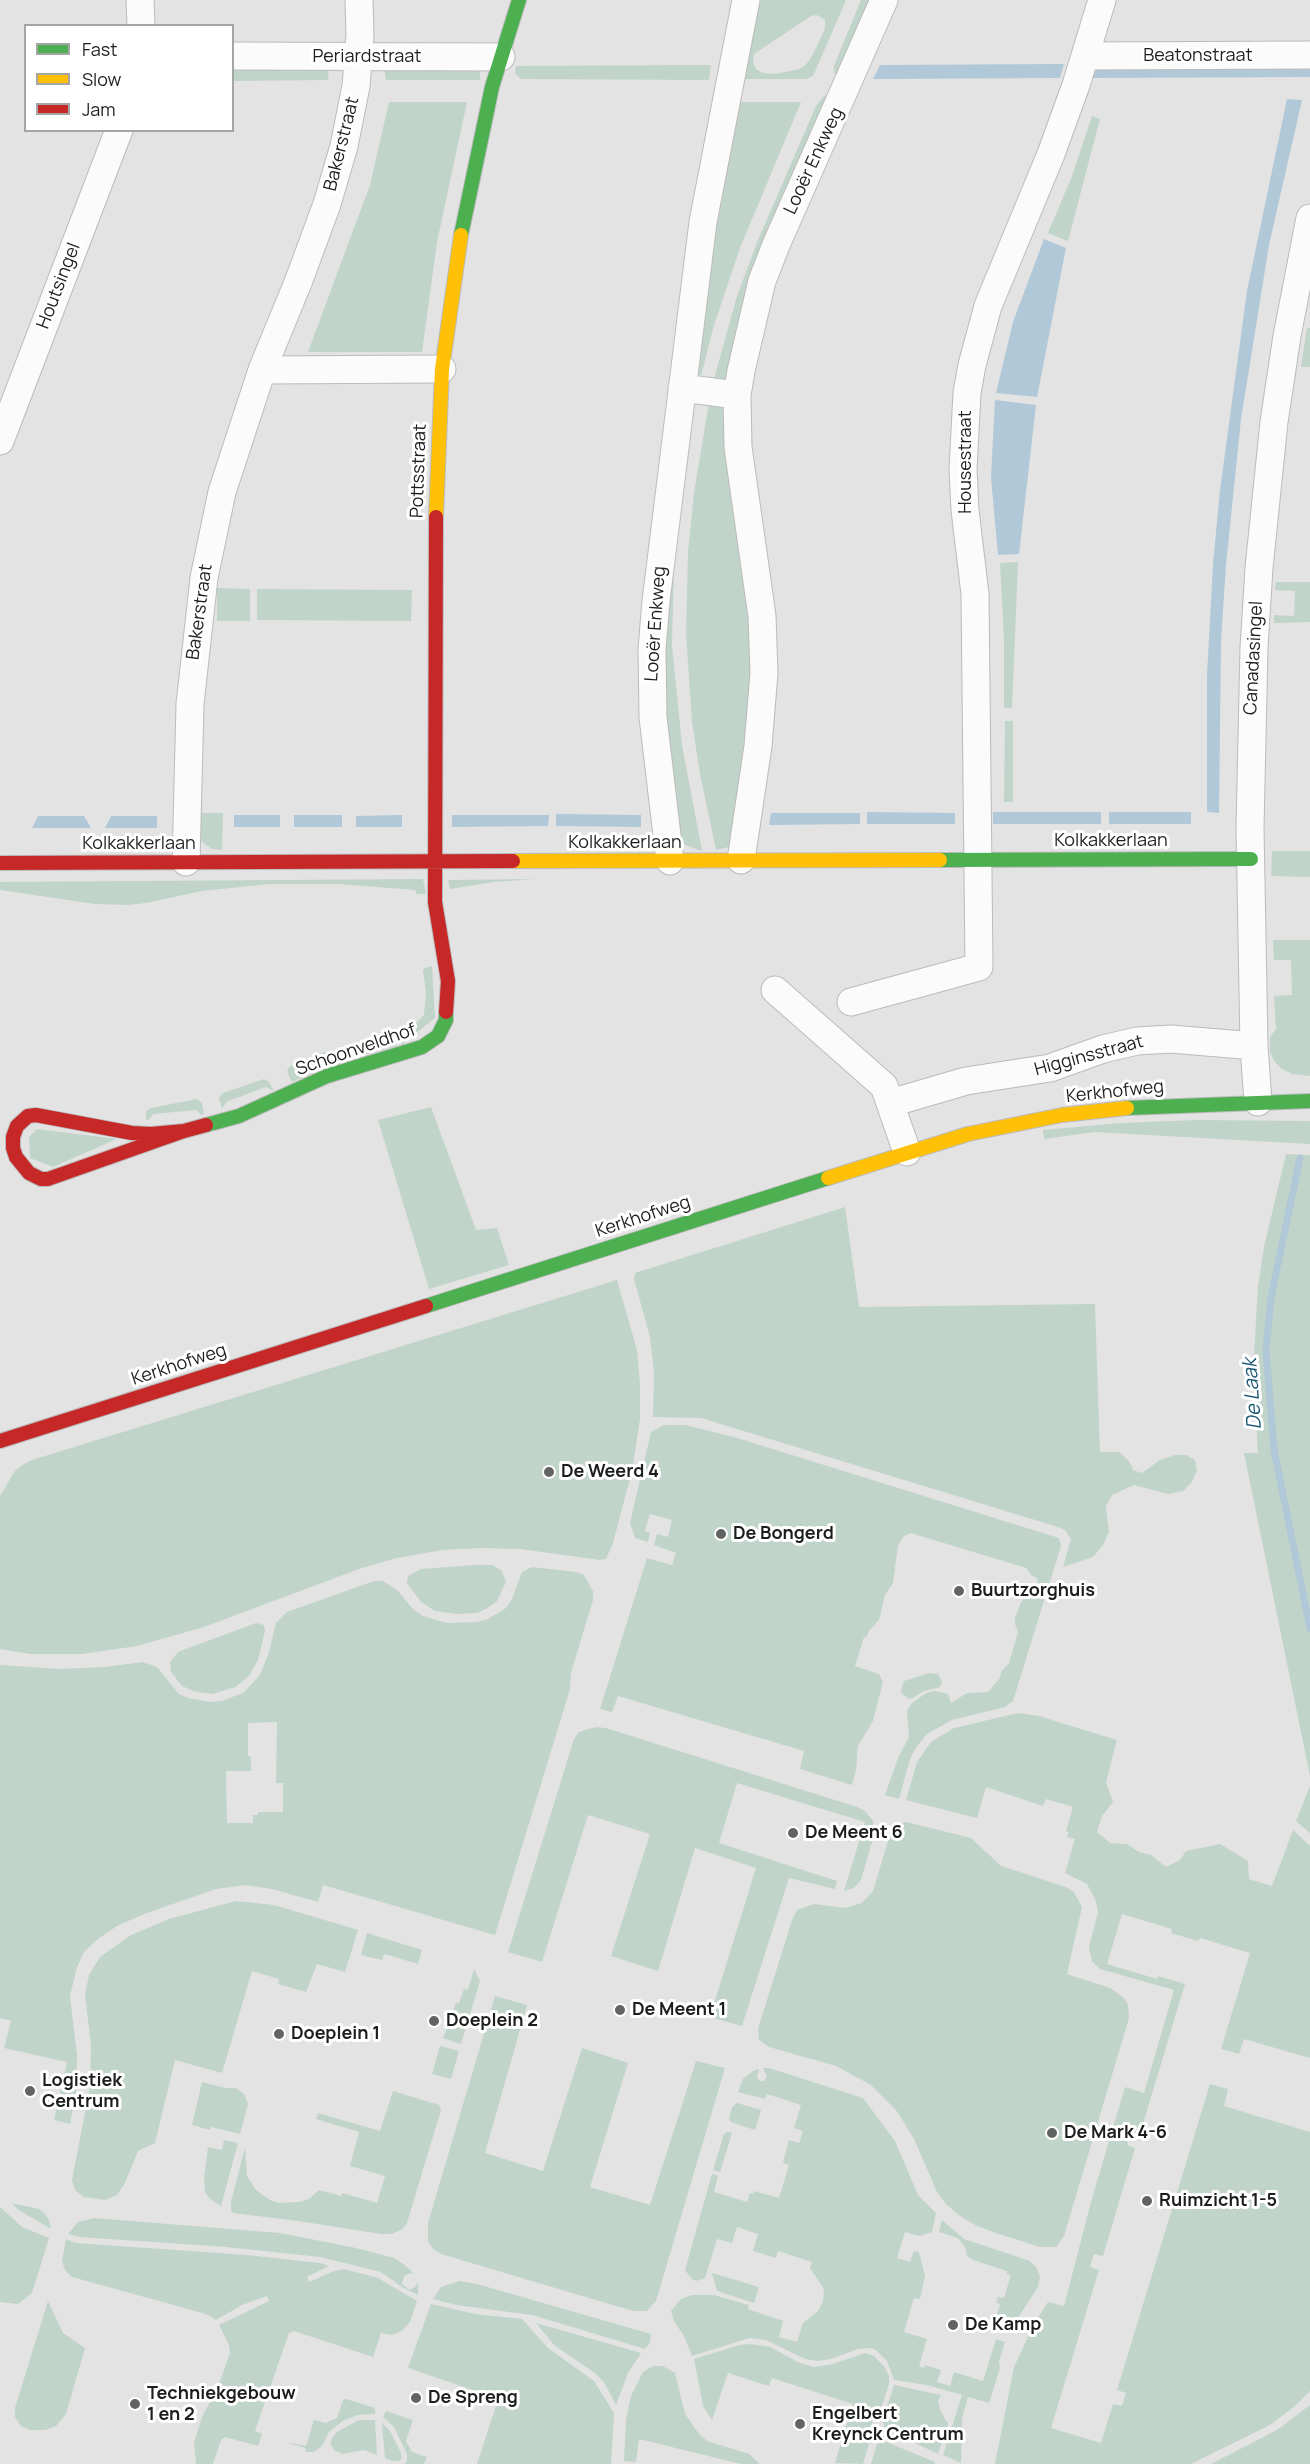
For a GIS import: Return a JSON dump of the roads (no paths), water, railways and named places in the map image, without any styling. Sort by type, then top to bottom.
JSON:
[{"type":"street","points":[[140,0],[141,24]]},
{"type":"street","name":"Bakerstraat","points":[[186,862],[190,704],[203,584],[220,497],[262,370],[327,204],[344,146],[356,86],[359,57],[359,0]]},
{"type":"street","name":"Pottsstraat","points":[[435,861],[435,566],[437,452],[442,369],[460,238],[492,87],[519,0]]},
{"type":"street","name":"Looër Enkweg","points":[[670,861],[655,747],[651,691],[657,590],[702,222],[746,0]]},
{"type":"street","name":"Looër Enkweg","points":[[741,860],[758,746],[764,673],[762,616],[739,458],[737,396],[746,345],[762,281],[885,0]]},
{"type":"street","name":"Housestraat","points":[[851,1002],[979,967],[975,594],[964,510],[963,469],[967,393],[988,306],[1051,154],[1076,85],[1102,0]]},
{"type":"street","name":"Beatonstraat","points":[[1085,56],[1310,55]]},
{"type":"street","name":"Periardstraat","points":[[234,56],[501,57]]},
{"type":"street","name":"Houtsingel","points":[[0,441],[118,132]]},
{"type":"street","name":"Canadasingel","points":[[1258,1102],[1254,1046],[1251,718],[1260,557],[1274,422],[1287,336],[1310,218]]},
{"type":"street","points":[[262,370],[442,369]]},
{"type":"street","points":[[682,388],[737,396]]},
{"type":"street","name":"Kolkakkerlaan","points":[[0,863],[1251,859]]},
{"type":"street","name":"Schoonveldhof","points":[[184,1131],[132,1133],[36,1115],[28,1116],[16,1126],[13,1148],[16,1157],[28,1173],[41,1179],[48,1179],[184,1131],[239,1116],[327,1076],[422,1047],[438,1036],[448,1011],[446,962],[436,914],[435,861]]},
{"type":"street","points":[[775,990],[884,1086],[907,1152]]},
{"type":"street","name":"Higginsstraat","points":[[891,1103],[966,1081],[1050,1068],[1103,1049],[1137,1041],[1171,1039],[1254,1046]]},
{"type":"street","name":"Kerkhofweg","points":[[0,1441],[968,1134],[1062,1115],[1166,1105],[1310,1101]]},
{"type":"water","points":[[1064,64],[1060,78],[873,79],[880,65]]},
{"type":"water","points":[[1310,65],[1310,77],[1089,78],[1098,68]]},
{"type":"water","points":[[1287,99],[1302,100],[1269,245],[1241,419],[1226,565],[1221,641],[1219,813],[1207,812],[1207,676],[1213,564],[1220,490],[1247,291]]},
{"type":"water","points":[[1044,239],[1066,248],[1037,397],[996,393],[1013,322]]},
{"type":"water","points":[[995,400],[1036,405],[1019,554],[998,555],[991,477]]},
{"type":"water","points":[[867,812],[955,813],[955,824],[867,824]]},
{"type":"water","points":[[993,812],[1101,812],[1101,824],[993,824]]},
{"type":"water","points":[[1109,812],[1191,812],[1191,824],[1109,824]]},
{"type":"water","points":[[771,813],[860,813],[860,824],[769,825]]},
{"type":"water","points":[[556,814],[641,815],[641,827],[556,826]]},
{"type":"water","points":[[234,815],[280,815],[280,827],[234,827]]},
{"type":"water","points":[[294,815],[342,815],[342,827],[294,827]]},
{"type":"water","points":[[402,815],[402,827],[356,827],[356,816]]},
{"type":"water","points":[[452,815],[549,815],[548,826],[452,827]]},
{"type":"water","points":[[38,816],[84,816],[91,828],[32,828]]},
{"type":"water","points":[[111,816],[157,816],[157,828],[105,828]]},
{"type":"waterway","name":"De Laak","points":[[1300,1158],[1271,1297],[1266,1350],[1274,1450],[1310,1628]]},
{"type":"place","name":"De Weerd 4","points":[[549,1472]]},
{"type":"place","name":"De Bongerd","points":[[721,1534]]},
{"type":"place","name":"Buurtzorghuis","points":[[959,1591]]},
{"type":"place","name":"De Meent 6","points":[[793,1833]]},
{"type":"place","name":"De Meent 1","points":[[620,2010]]},
{"type":"place","name":"Doeplein 2","points":[[434,2021]]},
{"type":"place","name":"Doeplein 1","points":[[279,2034]]},
{"type":"place","name":"Logistiek Centrum","points":[[30,2091]]},
{"type":"place","name":"De Mark 4-6","points":[[1052,2133]]},
{"type":"place","name":"Ruimzicht 1-5","points":[[1147,2201]]},
{"type":"place","name":"De Kamp","points":[[953,2325]]},
{"type":"place","name":"De Spreng","points":[[416,2398]]},
{"type":"place","name":"Techniekgebouw 1 en 2","points":[[135,2404]]},
{"type":"place","name":"Engelbert Kreynck Centrum","points":[[800,2424]]}]
